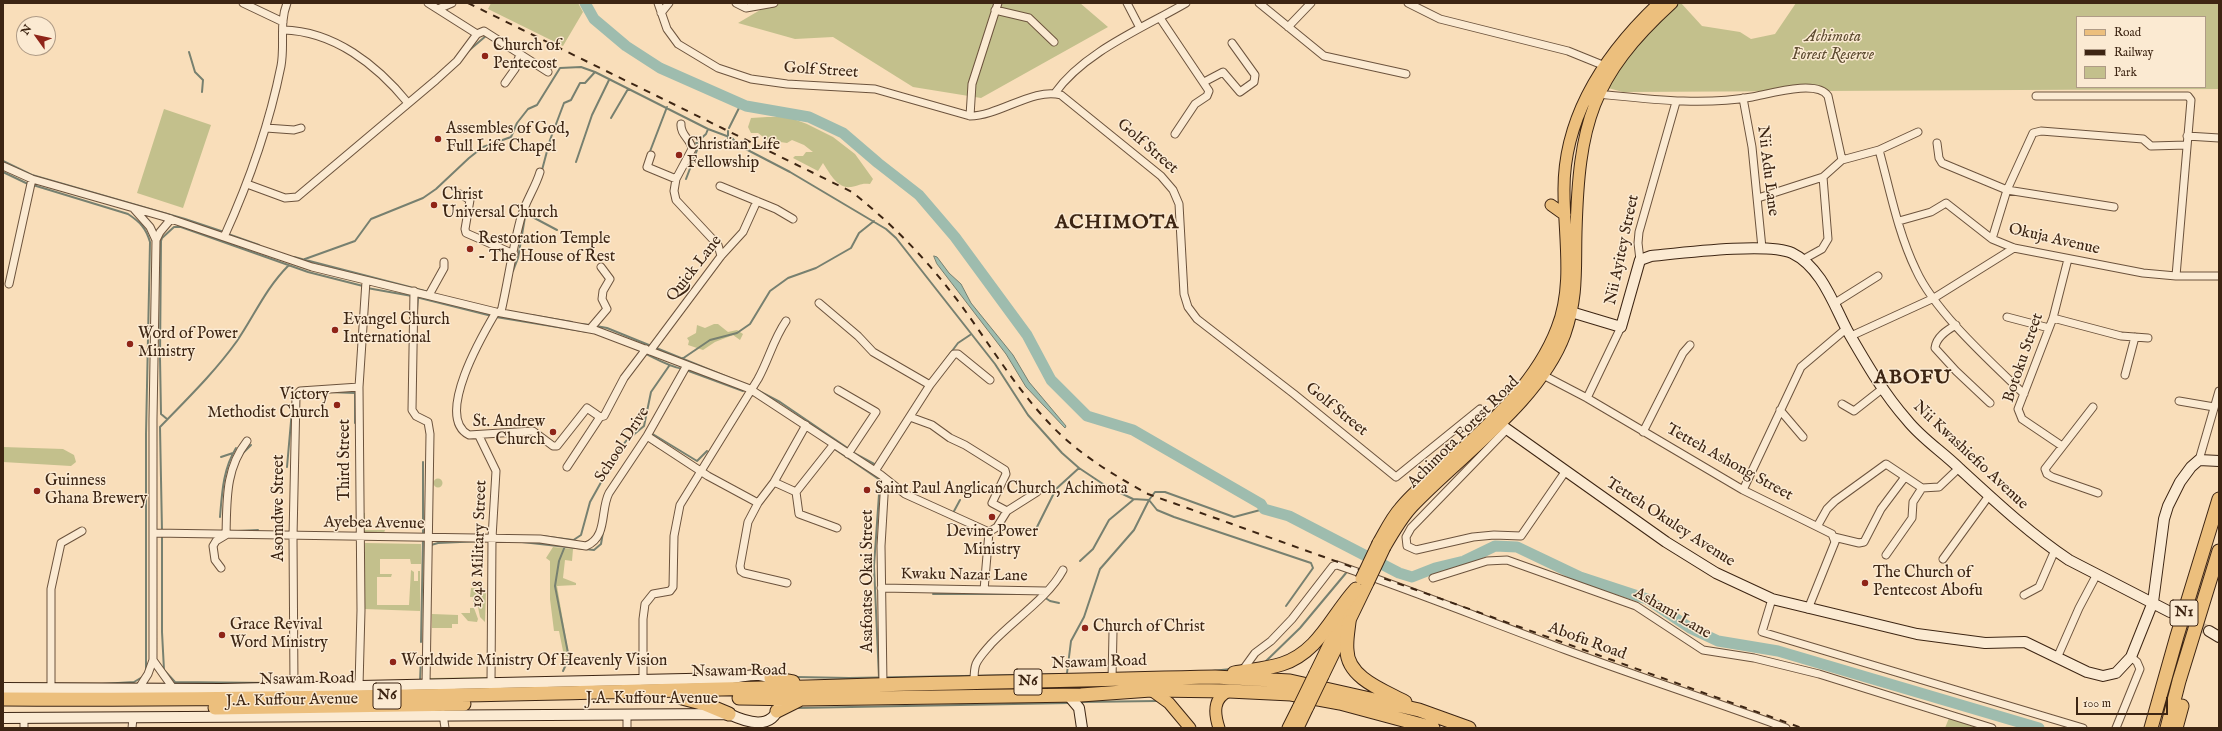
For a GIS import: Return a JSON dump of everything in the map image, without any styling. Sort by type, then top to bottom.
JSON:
[{"type":"highway","name":"N1","points":[[2151,728],[2177,636],[2219,499]]},
{"type":"highway","name":"N1","points":[[2167,728],[2179,681],[2219,551]]},
{"type":"highway","points":[[1215,677],[1280,665],[1306,650],[1317,641],[1362,584]]},
{"type":"highway","points":[[1350,622],[1346,651],[1352,666],[1364,679],[1419,710]]},
{"type":"highway","name":"Nsawam Road","points":[[3,707],[264,707],[682,698],[779,700],[842,685],[974,682],[999,683],[1215,677],[1290,682],[1419,710],[1469,728]]},
{"type":"highway","points":[[771,678],[789,682],[819,682],[842,685]]},
{"type":"highway","points":[[2176,728],[2183,701],[2183,691],[2179,681]]},
{"type":"highway","name":"Nsawam Road","points":[[3,699],[779,700],[1068,695],[1151,690],[1228,691],[1291,694],[1340,703],[1433,728]]},
{"type":"highway","points":[[682,698],[705,704],[729,714]]},
{"type":"main road","name":"Achimota Forest Road","points":[[1499,425],[1518,390],[1540,363],[1558,326],[1565,295],[1565,169],[1570,136],[1585,100],[1604,66],[1630,32],[1659,3]]},
{"type":"main road","name":"Achimota Forest Road","points":[[1288,728],[1304,706],[1382,545],[1412,507],[1499,425],[1543,375],[1559,347],[1571,312],[1576,284],[1576,233],[1579,176],[1586,129],[1598,94],[1611,71],[1629,45],[1672,3]]},
{"type":"main road","points":[[1551,205],[1565,215]]},
{"type":"main road","name":"Achimota Forest Road","points":[[1319,675],[1350,622],[1362,584]]},
{"type":"main road","points":[[1151,690],[1169,703],[1190,728]]},
{"type":"main road","points":[[1219,728],[1216,719],[1216,702],[1219,697],[1228,691]]},
{"type":"main road","name":"Achimota Forest Road","points":[[1298,728],[1304,706]]},
{"type":"street","points":[[243,3],[283,26],[306,31],[332,41],[378,70],[408,103]]},
{"type":"street","points":[[224,237],[248,184],[266,128],[283,54],[283,26],[287,3]]},
{"type":"street","points":[[428,3],[476,34]]},
{"type":"street","points":[[438,9],[452,3]]},
{"type":"street","name":"Golf Street","points":[[658,3],[667,29],[678,44],[718,68],[751,79],[787,84],[875,89],[970,116],[985,115],[1039,95],[1055,93],[1067,99],[1161,176],[1173,190],[1179,204],[1184,294],[1188,307],[1197,319],[1294,394],[1396,478],[1480,409],[1499,425]]},
{"type":"street","points":[[661,13],[669,3]]},
{"type":"street","points":[[736,3],[746,8],[774,3]]},
{"type":"street","points":[[1127,3],[1140,28]]},
{"type":"street","points":[[1055,93],[1069,76],[1092,58],[1140,28],[1186,3]]},
{"type":"street","points":[[1259,3],[1324,56],[1406,74]]},
{"type":"street","points":[[1288,27],[1311,3]]},
{"type":"street","points":[[1408,3],[1440,19],[1568,51],[1604,66]]},
{"type":"street","points":[[970,116],[972,84],[997,6],[1029,18],[1054,42]]},
{"type":"street","points":[[1160,18],[1209,89],[1209,94],[1195,104],[1175,134]]},
{"type":"street","points":[[248,184],[284,198],[294,199],[320,180],[457,61],[476,34],[488,31],[548,72]]},
{"type":"street","points":[[1204,82],[1223,72],[1240,92],[1254,82],[1256,75],[1232,43]]},
{"type":"street","points":[[506,84],[515,69],[520,54]]},
{"type":"street","points":[[1598,94],[1676,102],[1743,98],[1808,87],[1825,93],[1842,160]]},
{"type":"street","points":[[2036,96],[2188,96],[2192,104],[2176,276]]},
{"type":"street","name":"Nii Adu Lane","points":[[1743,98],[1752,147],[1762,248]]},
{"type":"street","name":"Nii Ayitey Street","points":[[1587,398],[1621,327],[1640,260],[1638,243],[1639,232],[1676,102]]},
{"type":"street","points":[[681,124],[680,131],[691,145],[692,149],[676,179],[674,191],[676,200],[718,245],[721,256]]},
{"type":"street","points":[[266,128],[294,130],[301,128]]},
{"type":"street","points":[[1758,198],[1822,178],[1842,160],[1879,150],[1918,132]]},
{"type":"street","points":[[1992,239],[2008,190],[2028,146],[2030,136],[2037,132],[2143,139],[2151,146],[2187,145]]},
{"type":"street","points":[[2188,136],[2219,138]]},
{"type":"street","points":[[1938,143],[1939,158],[1942,163],[2008,190],[2114,207]]},
{"type":"street","points":[[1879,150],[1899,221],[1916,271],[1934,298],[1956,325],[2024,394]]},
{"type":"street","points":[[652,155],[648,167],[676,179]]},
{"type":"street","points":[[3,166],[32,179],[170,219],[312,267],[498,312],[590,329],[648,350],[750,389],[875,471],[904,494],[989,532]]},
{"type":"street","points":[[540,172],[536,187],[525,205],[520,221],[514,254],[498,312],[474,350],[458,396],[457,417],[463,431],[468,435],[479,436],[533,431],[553,446],[557,446],[587,408],[600,417]]},
{"type":"street","points":[[1640,260],[1651,256],[1762,248],[1790,252],[1804,259],[1822,249],[1828,239],[1822,178]]},
{"type":"street","points":[[9,284],[32,179]]},
{"type":"street","points":[[720,186],[757,201],[793,219]]},
{"type":"street","points":[[460,194],[470,200],[464,229],[466,233],[514,254]]},
{"type":"street","name":"Quick Lane","points":[[567,467],[600,417],[604,416],[624,378],[648,350],[721,256],[743,232],[757,201]]},
{"type":"street","name":"Okuja Avenue","points":[[1899,221],[1931,212],[1946,203],[1992,239],[2014,248],[2128,271],[2176,276],[2219,276]]},
{"type":"street","points":[[134,209],[150,227],[156,240],[153,660],[146,678],[138,688]]},
{"type":"street","points":[[156,240],[170,219]]},
{"type":"street","points":[[1743,490],[1801,367],[1849,332],[1934,298],[2014,248]]},
{"type":"street","name":"Nii Kwashiefio Avenue","points":[[1804,259],[1835,303],[1849,332],[1882,389],[1907,421],[1929,443],[1960,468],[1988,497],[2054,550],[2170,612]]},
{"type":"street","name":"Botoku Street","points":[[2062,446],[2022,419],[2018,410],[2053,318],[2068,260]]},
{"type":"street","points":[[429,295],[444,268],[444,262]]},
{"type":"street","points":[[590,329],[606,308],[602,299],[603,291],[610,279],[600,267]]},
{"type":"street","points":[[1835,303],[1878,276]]},
{"type":"street","name":"Third Street","points":[[359,686],[359,387],[366,281]]},
{"type":"street","points":[[414,292],[412,410],[416,416],[428,422],[430,434],[427,538],[426,685]]},
{"type":"street","points":[[819,303],[858,336],[873,352],[930,385]]},
{"type":"street","points":[[1571,312],[1621,327]]},
{"type":"street","points":[[2007,318],[2049,328]]},
{"type":"street","points":[[2053,318],[2122,336],[2148,338]]},
{"type":"street","points":[[643,680],[645,604],[653,594],[670,591],[673,587],[674,536],[680,505],[767,362],[772,343],[786,321]]},
{"type":"street","points":[[1956,325],[1945,330],[1935,344],[1935,348],[1956,371],[1990,403]]},
{"type":"street","points":[[2125,375],[2135,337]]},
{"type":"street","points":[[1644,432],[1683,353],[1690,345]]},
{"type":"street","points":[[875,471],[930,385],[955,353],[990,380]]},
{"type":"street","name":"School Drive","points":[[593,543],[602,528],[606,499],[609,493],[647,436],[687,365]]},
{"type":"street","name":"Tetteh Ashong Street","points":[[1543,375],[1587,398],[1743,490],[1818,525],[1834,537]]},
{"type":"street","name":"Asomdwe Street","points":[[294,687],[293,537],[296,396],[300,390],[359,387]]},
{"type":"street","points":[[1842,404],[1854,412],[1882,389]]},
{"type":"street","points":[[838,390],[876,412],[848,454]]},
{"type":"street","points":[[2219,391],[2199,460],[2219,461]]},
{"type":"street","points":[[2179,401],[2214,407]]},
{"type":"street","points":[[2093,407],[2047,467],[2047,474],[2098,493]]},
{"type":"street","points":[[1780,410],[1803,437]]},
{"type":"street","points":[[910,417],[932,425],[950,438],[965,444],[1005,470],[1006,474],[992,503],[1007,511]]},
{"type":"street","points":[[787,583],[741,571],[746,526],[758,503],[774,482],[806,425]]},
{"type":"street","points":[[1499,425],[1411,528],[1405,542],[1410,548],[1416,550],[1473,537],[1494,535],[1518,537],[1524,534],[1565,472]]},
{"type":"street","name":"Tetteh Okuley Avenue","points":[[1499,425],[1666,542],[1716,573],[1772,599],[1808,609],[1917,634],[1985,643],[2025,642],[2087,672],[2103,676],[2116,673],[2131,657],[2153,602],[2164,519],[2168,506],[2182,478],[2199,460]]},
{"type":"street","name":"1948 Military Street","points":[[479,436],[496,471],[492,538],[491,683]]},
{"type":"street","points":[[647,436],[702,470],[708,476],[758,503]]},
{"type":"street","points":[[221,568],[215,560],[213,546],[216,541],[226,536],[230,476],[237,454],[247,441]]},
{"type":"street","points":[[834,444],[796,492],[799,514],[837,528]]},
{"type":"street","points":[[1818,525],[1827,509],[1835,501],[1886,464],[1922,488],[1940,487],[1960,468]]},
{"type":"street","points":[[1834,537],[1860,543],[1864,542],[1881,509],[1905,477]]},
{"type":"street","name":"Asafoatse Okai Street","points":[[883,684],[881,588],[885,479]]},
{"type":"street","points":[[774,482],[796,492]]},
{"type":"street","points":[[1886,555],[1912,518],[1913,502],[1922,488]]},
{"type":"street","points":[[984,590],[989,532],[997,526],[1007,511],[1036,492]]},
{"type":"street","points":[[1943,559],[1988,497]]},
{"type":"street","points":[[51,688],[51,589],[61,543],[82,531]]},
{"type":"street","name":"Ayebea Avenue","points":[[154,533],[226,536],[540,539],[581,545],[593,543]]},
{"type":"street","points":[[1808,609],[1836,542],[1834,537]]},
{"type":"street","points":[[2024,595],[2038,587],[2054,550]]},
{"type":"street","name":"Ashami Lane","points":[[1433,578],[1487,561],[1507,560],[1636,606],[1703,650],[1754,658],[1819,674],[1992,728]]},
{"type":"street","name":"Abofu Road","points":[[1242,671],[1255,653],[1270,641],[1295,616],[1333,566],[1337,565],[1380,579],[1418,596],[1497,622],[1565,649],[1786,728]]},
{"type":"street","points":[[974,682],[976,662],[987,649],[1046,591],[1056,584],[1063,570]]},
{"type":"street","points":[[2057,658],[2097,574]]},
{"type":"street","name":"Kwaku Nazar Lane","points":[[881,588],[1046,591]]},
{"type":"street","points":[[1772,599],[1762,632],[2083,728]]},
{"type":"street","points":[[2209,631],[2219,637]]},
{"type":"street","points":[[1112,632],[1112,679]]},
{"type":"street","points":[[2116,728],[2140,669],[2137,662],[2131,657]]},
{"type":"street","points":[[153,660],[173,688]]},
{"type":"street","name":"J.A. Kuffour Avenue","points":[[3,688],[173,688],[426,685],[732,678],[753,674],[771,678]]},
{"type":"street","points":[[771,678],[779,700]]},
{"type":"street","points":[[1080,716],[1092,694]]},
{"type":"street","points":[[1068,695],[1076,704],[1082,728]]},
{"type":"street","name":"J.A. Kuffour Avenue","points":[[3,718],[24,723],[132,723],[443,714],[627,716],[729,714],[745,724],[754,723],[766,725],[779,700]]},
{"type":"street","points":[[443,714],[445,728]]},
{"type":"street","points":[[627,716],[627,728]]},
{"type":"green space","points":[[491,3],[578,3],[583,12],[563,46],[488,9]]},
{"type":"green space","points":[[772,3],[1080,3],[1108,27],[981,98],[913,87],[833,37],[795,39],[738,23]]},
{"type":"green space","name":"Achimota Forest Reserve","points":[[1677,3],[1681,3],[1702,26],[1740,32],[1751,39],[1775,34],[1796,3],[2219,3],[2219,89],[1623,92],[1608,88],[1620,63],[1646,31]]},
{"type":"green space","points":[[164,109],[211,125],[183,208],[137,193]]},
{"type":"green space","points":[[788,117],[807,124],[833,137],[855,154],[873,179],[870,184],[846,187],[834,179],[823,163],[818,171],[793,158],[795,156],[803,156],[806,152],[813,152],[804,145],[792,140],[787,143],[767,140],[758,133],[751,133],[748,127],[751,118]]},
{"type":"green space","points":[[718,324],[728,332],[737,330],[743,334],[740,340],[733,335],[715,342],[703,350],[688,345],[689,341],[687,338],[696,333],[697,325],[705,328]]},
{"type":"green space","points":[[3,447],[63,449],[74,455],[76,462],[71,466],[3,462]]},
{"type":"green space","points":[[438,478],[443,483],[438,488],[433,483]]},
{"type":"green space","points":[[362,513],[365,513],[365,530],[385,530],[384,533],[364,533]]},
{"type":"green space","points":[[365,543],[421,544],[421,564],[411,564],[410,559],[380,559],[380,574],[392,574],[391,577],[377,577],[377,605],[409,605],[411,570],[414,572],[414,581],[418,581],[418,571],[420,571],[420,611],[364,609]]},
{"type":"green space","points":[[553,547],[573,549],[572,561],[565,560],[563,578],[576,583],[576,585],[557,586],[569,656],[564,656],[559,631],[554,631],[550,599],[550,561],[546,558]]},
{"type":"green space","points":[[471,588],[486,589],[485,622],[480,617],[477,602],[473,602],[473,597],[470,597]]},
{"type":"green space","points":[[470,608],[474,608],[478,619],[477,622],[468,621],[461,613],[470,613]]},
{"type":"green space","points":[[432,614],[458,615],[458,624],[452,624],[452,628],[432,628]]},
{"type":"green space","points":[[486,677],[486,680],[430,679],[430,678]]},
{"type":"green space","points":[[1949,718],[1977,728],[1945,728]]},
{"type":"shaded area","points":[[934,256],[937,257],[949,273],[961,284],[971,303],[1013,355],[1029,382],[1066,426],[1065,428],[1026,387],[1006,354],[937,264]]},
{"type":"waterway","points":[[585,3],[594,19],[626,46],[660,68],[746,106],[809,117],[843,133],[919,195],[955,237],[1027,335],[1051,380],[1087,416],[1133,430],[1261,504],[1264,509],[1289,516],[1399,573],[1412,577],[1435,568],[1464,561],[1495,546],[1517,547],[1580,577],[1647,599],[1690,628],[1718,641],[1778,651],[2039,728]]},
{"type":"waterway","points":[[466,53],[487,35]]},
{"type":"waterway","points":[[189,52],[195,72],[203,80],[202,92]]},
{"type":"waterway","points":[[305,259],[355,241],[371,219],[423,198],[436,189],[483,147],[511,137],[517,123],[528,109],[537,105],[560,68],[581,67],[595,72],[708,129],[732,138],[738,145],[790,172],[886,229],[896,238],[995,364],[1028,415],[1062,453],[1079,468],[1106,486],[1133,499],[1149,500],[1155,492],[1165,492],[1234,517],[1264,509]]},
{"type":"waterway","points":[[542,170],[550,140],[564,103],[571,100],[580,83],[585,83],[595,72]]},
{"type":"waterway","points":[[576,162],[592,115],[609,80]]},
{"type":"waterway","points":[[611,118],[628,89]]},
{"type":"waterway","points":[[729,128],[739,108],[746,106]]},
{"type":"waterway","points":[[649,154],[667,107]]},
{"type":"waterway","points":[[686,179],[699,145],[696,143],[706,134],[708,129]]},
{"type":"waterway","points":[[728,131],[728,138]]},
{"type":"waterway","points":[[3,161],[32,175],[185,219],[224,232]]},
{"type":"waterway","points":[[3,172],[28,184]]},
{"type":"waterway","points":[[33,185],[128,214],[142,226],[147,233],[150,242],[146,434],[146,673]]},
{"type":"waterway","points":[[525,213],[557,230]]},
{"type":"waterway","points":[[513,271],[518,258],[525,217]]},
{"type":"waterway","points":[[682,359],[710,340],[737,333],[750,324],[770,291],[788,278],[816,268],[851,248],[859,233],[874,221]]},
{"type":"waterway","points":[[167,419],[161,414],[161,241],[162,238],[174,227],[181,227],[308,272],[363,286]]},
{"type":"waterway","points":[[228,234],[259,245]]},
{"type":"waterway","points":[[294,257],[429,292]]},
{"type":"waterway","points":[[162,531],[160,427],[200,386],[228,353],[243,332],[273,283],[288,266]]},
{"type":"waterway","points":[[367,288],[412,296]]},
{"type":"waterway","points":[[416,297],[492,316]]},
{"type":"waterway","points":[[417,311],[418,298]]},
{"type":"waterway","points":[[531,315],[572,322]]},
{"type":"waterway","points":[[496,317],[588,332]]},
{"type":"waterway","points":[[580,324],[591,325]]},
{"type":"waterway","points":[[596,326],[607,328],[735,380]]},
{"type":"waterway","points":[[928,383],[958,343],[970,335]]},
{"type":"waterway","points":[[634,348],[664,363],[683,369]]},
{"type":"waterway","points":[[572,541],[581,535],[590,502],[604,477],[610,471],[618,452],[626,441],[644,426],[651,392],[669,366]]},
{"type":"waterway","points":[[686,370],[743,391]]},
{"type":"waterway","points":[[302,388],[314,387]]},
{"type":"waterway","points":[[757,390],[780,402],[849,449]]},
{"type":"waterway","points":[[327,392],[355,393],[355,423]]},
{"type":"waterway","points":[[287,467],[292,410]]},
{"type":"waterway","points":[[651,433],[697,461],[707,451]]},
{"type":"waterway","points":[[646,439],[659,448]]},
{"type":"waterway","points":[[242,454],[251,445]]},
{"type":"waterway","points":[[220,517],[228,464],[236,448]]},
{"type":"waterway","points":[[833,448],[880,480],[874,566],[879,678]]},
{"type":"waterway","points":[[852,452],[876,465]]},
{"type":"waterway","points":[[221,457],[233,453]]},
{"type":"waterway","points":[[423,462],[423,535]]},
{"type":"waterway","points":[[1035,531],[1056,489],[1079,468]]},
{"type":"waterway","points":[[953,513],[960,500]]},
{"type":"waterway","points":[[1080,561],[1093,549],[1109,520],[1133,500]]},
{"type":"waterway","points":[[1067,673],[1071,641],[1084,617],[1100,569],[1134,530],[1149,500],[1157,510],[1174,517],[1311,563],[1313,568],[1286,606]]},
{"type":"waterway","points":[[238,531],[258,530]]},
{"type":"waterway","points":[[522,542],[594,550],[601,544],[603,532]]},
{"type":"waterway","points":[[162,535],[162,632],[164,670],[175,682],[270,683]]},
{"type":"waterway","points":[[496,535],[506,535]]},
{"type":"waterway","points":[[542,536],[573,540]]},
{"type":"waterway","points":[[421,642],[423,539]]},
{"type":"waterway","points":[[431,545],[438,543],[482,541]]},
{"type":"waterway","points":[[563,671],[569,658],[555,586],[559,561],[565,546]]},
{"type":"waterway","points":[[1264,663],[1300,628],[1346,573]]},
{"type":"waterway","points":[[933,594],[1015,594]]},
{"type":"waterway","points":[[1044,597],[1050,601],[1059,603]]},
{"type":"waterway","points":[[420,682],[421,656]]},
{"type":"waterway","points":[[1212,671],[1231,669]]},
{"type":"waterway","points":[[743,672],[755,670],[762,671]]},
{"type":"waterway","points":[[796,677],[849,678],[1077,674]]},
{"type":"waterway","points":[[102,684],[134,682],[144,676]]},
{"type":"waterway","points":[[1080,702],[1157,701]]},
{"type":"waterway","points":[[796,708],[1069,703]]},
{"type":"tunnel","points":[[2170,612],[2209,631]]},
{"type":"railway","points":[[468,3],[852,192],[883,218],[924,259],[961,305],[1020,389],[1061,435],[1092,460],[1148,494],[1802,728]]},
{"type":"place","name":"Church of Pentecost","points":[[485,56]]},
{"type":"place","name":"Assembles of God, Full Life Chapel","points":[[438,139]]},
{"type":"place","name":"Christian Life Fellowship","points":[[679,155]]},
{"type":"place","name":"Christ Universal Church","points":[[434,205]]},
{"type":"place","name":"Restoration Temple - The House of Rest","points":[[470,249]]},
{"type":"place","name":"Evangel Church International","points":[[335,330]]},
{"type":"place","name":"Word of Power Ministry","points":[[130,344]]},
{"type":"place","name":"Victory Methodist Church","points":[[337,405]]},
{"type":"place","name":"St. Andrew Church","points":[[553,432]]},
{"type":"place","name":"Saint Paul Anglican Church, Achimota","points":[[867,490]]},
{"type":"place","name":"Guinness Ghana Brewery","points":[[37,491]]},
{"type":"place","name":"Devine Power Ministry","points":[[992,517]]},
{"type":"place","name":"The Church of Pentecost Abofu","points":[[1865,583]]},
{"type":"place","name":"Church of Christ","points":[[1085,628]]},
{"type":"place","name":"Grace Revival Word Ministry","points":[[222,635]]},
{"type":"place","name":"Worldwide Ministry Of Heavenly Vision","points":[[393,662]]},
{"type":"district","name":"ACHIMOTA","points":[[1117,224]]},
{"type":"district","name":"ABOFU","points":[[1913,379]]}]
